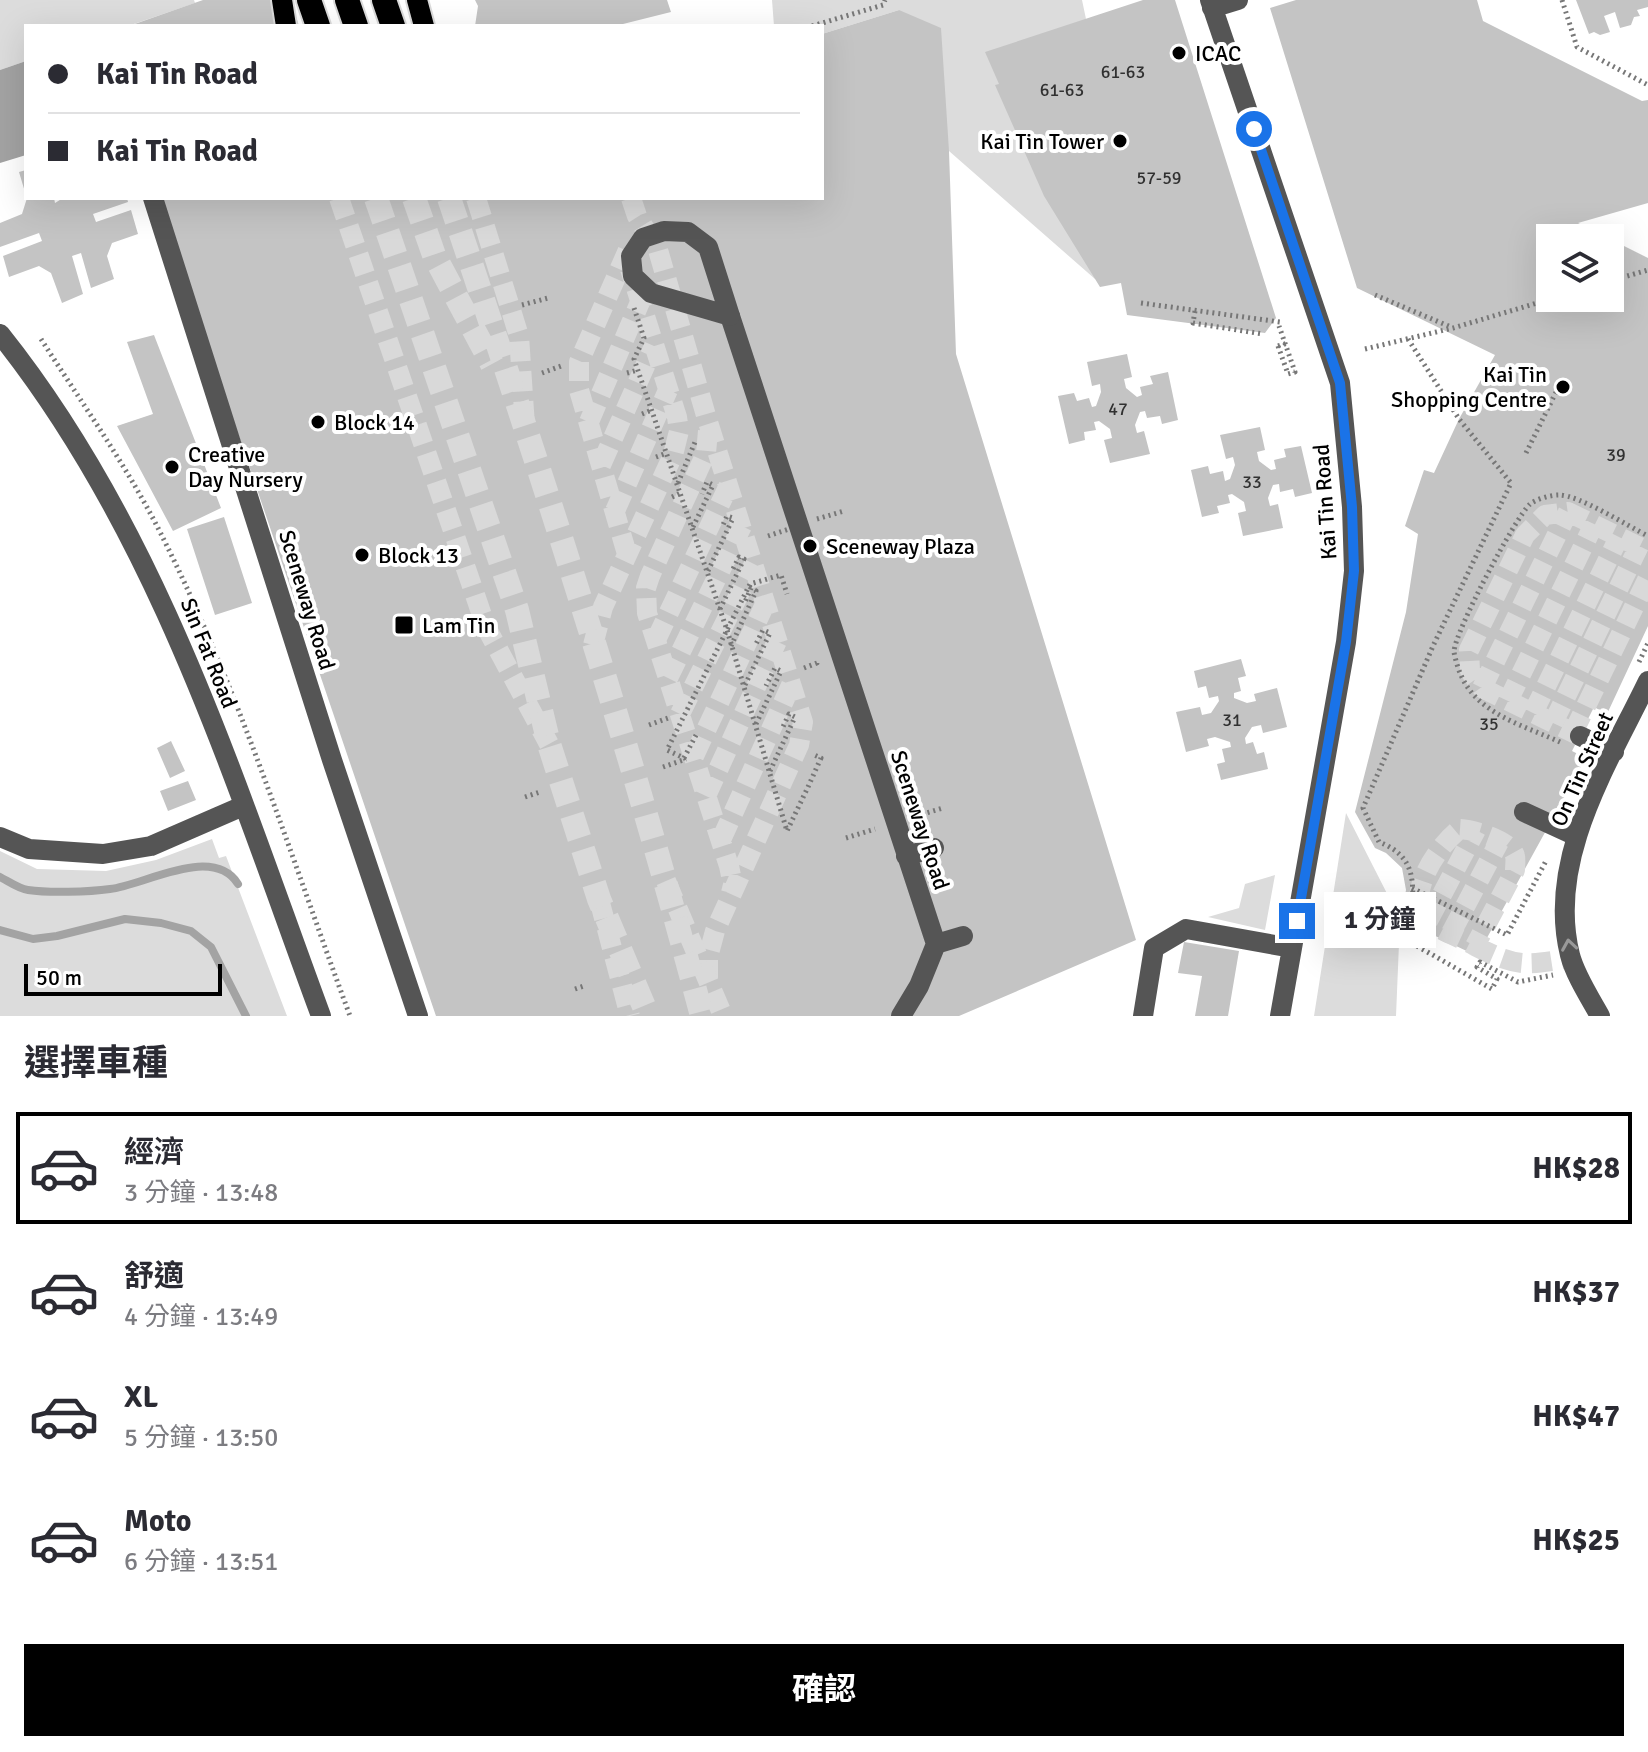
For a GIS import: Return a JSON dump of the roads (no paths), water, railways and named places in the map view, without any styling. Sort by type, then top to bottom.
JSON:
[{"type":"highway","points":[[309,0],[317,24]]},
{"type":"highway","points":[[347,0],[355,24]]},
{"type":"highway","points":[[384,0],[392,24]]},
{"type":"main road","points":[[282,0],[286,24]]},
{"type":"main road","points":[[417,0],[423,24]]},
{"type":"street","points":[[1211,4],[1238,0]]},
{"type":"street","name":"Kai Tin Road","points":[[1211,4],[1340,383],[1352,507],[1354,571],[1346,642],[1280,1016]]},
{"type":"street","name":"Sceneway Road","points":[[154,200],[332,760],[418,1016]]},
{"type":"street","name":"Sceneway Road","points":[[730,316],[651,293],[642,285],[633,276],[631,256],[643,238],[664,231],[688,232],[708,247],[936,944]]},
{"type":"street","name":"Sin Fat Road","points":[[0,334],[65,425],[132,540],[180,640],[321,1016]]},
{"type":"street","name":"On Tin Street","points":[[1600,1016],[1570,958],[1566,933],[1569,833],[1614,752],[1648,681]]},
{"type":"street","points":[[1572,740],[1614,752]]},
{"type":"street","points":[[0,837],[29,849],[103,854],[151,846],[243,806]]},
{"type":"street","points":[[1524,812],[1569,833]]},
{"type":"street","points":[[906,856],[934,848]]},
{"type":"street","points":[[1143,1016],[1154,948],[1186,929],[1292,948]]},
{"type":"street","points":[[901,1016],[919,986],[936,944],[963,936]]},
{"type":"waterway","points":[[0,877],[28,890],[80,891],[110,889],[178,870],[212,867],[227,873],[238,884]]},
{"type":"waterway","points":[[0,930],[33,939],[125,919],[161,923],[191,931],[211,947],[246,1016]]},
{"type":"tunnel","points":[[340,200],[486,627],[549,744]]},
{"type":"tunnel","points":[[377,200],[517,610],[549,744],[599,899],[648,1016]]},
{"type":"tunnel","points":[[415,200],[434,255],[492,364]]},
{"type":"tunnel","points":[[450,200],[582,605],[702,1016]]},
{"type":"tunnel","points":[[477,200],[519,336],[525,426]]},
{"type":"tunnel","points":[[632,200],[637,216],[658,250],[707,419],[803,722],[799,745],[715,931],[708,957],[708,978]]},
{"type":"tunnel","points":[[627,554],[579,390],[579,362],[628,250]]},
{"type":"tunnel","points":[[593,645],[603,607],[673,455],[679,431],[630,269]]},
{"type":"tunnel","points":[[589,422],[640,302]]},
{"type":"tunnel","points":[[601,465],[654,346]]},
{"type":"tunnel","points":[[615,511],[668,390]]},
{"type":"tunnel","points":[[708,431],[706,453],[650,576],[646,588],[647,613],[729,866],[733,885],[731,893]]},
{"type":"tunnel","points":[[656,640],[729,485]]},
{"type":"tunnel","points":[[1482,688],[1568,512]]},
{"type":"tunnel","points":[[1580,736],[1482,688],[1470,671],[1469,650],[1525,535],[1545,515],[1568,512],[1648,551]]},
{"type":"tunnel","points":[[1508,701],[1594,524]]},
{"type":"tunnel","points":[[668,678],[742,526]]},
{"type":"tunnel","points":[[1533,713],[1619,537]]},
{"type":"tunnel","points":[[1553,723],[1639,546]]},
{"type":"tunnel","points":[[680,714],[754,564]]},
{"type":"tunnel","points":[[1573,733],[1648,578]]},
{"type":"tunnel","points":[[694,756],[766,602]]},
{"type":"tunnel","points":[[706,796],[778,639]]},
{"type":"tunnel","points":[[721,840],[792,683]]},
{"type":"tunnel","points":[[1460,829],[1500,841],[1512,850],[1515,857],[1515,870],[1475,946],[1429,922],[1421,912],[1419,899],[1426,872],[1442,846],[1460,829]]},
{"type":"tunnel","points":[[1428,921],[1476,830]]},
{"type":"tunnel","points":[[1451,933],[1499,842]]},
{"type":"tunnel","points":[[666,881],[723,1016]]},
{"type":"tunnel","points":[[599,899],[630,1016]]},
{"type":"tunnel","points":[[1475,946],[1521,963],[1570,958]]},
{"type":"place","name":"ICAC","points":[[1179,53]]},
{"type":"place","name":"Kai Tin Tower","points":[[1120,141]]},
{"type":"place","name":"Kai Tin Shopping Centre","points":[[1563,387]]},
{"type":"place","name":"Block 14","points":[[318,422]]},
{"type":"place","name":"Creative Day Nursery","points":[[172,467]]},
{"type":"place","name":"Sceneway Plaza","points":[[810,546]]},
{"type":"place","name":"Block 13","points":[[362,555]]},
{"type":"place","name":"Lam Tin","points":[[404,625]]}]
